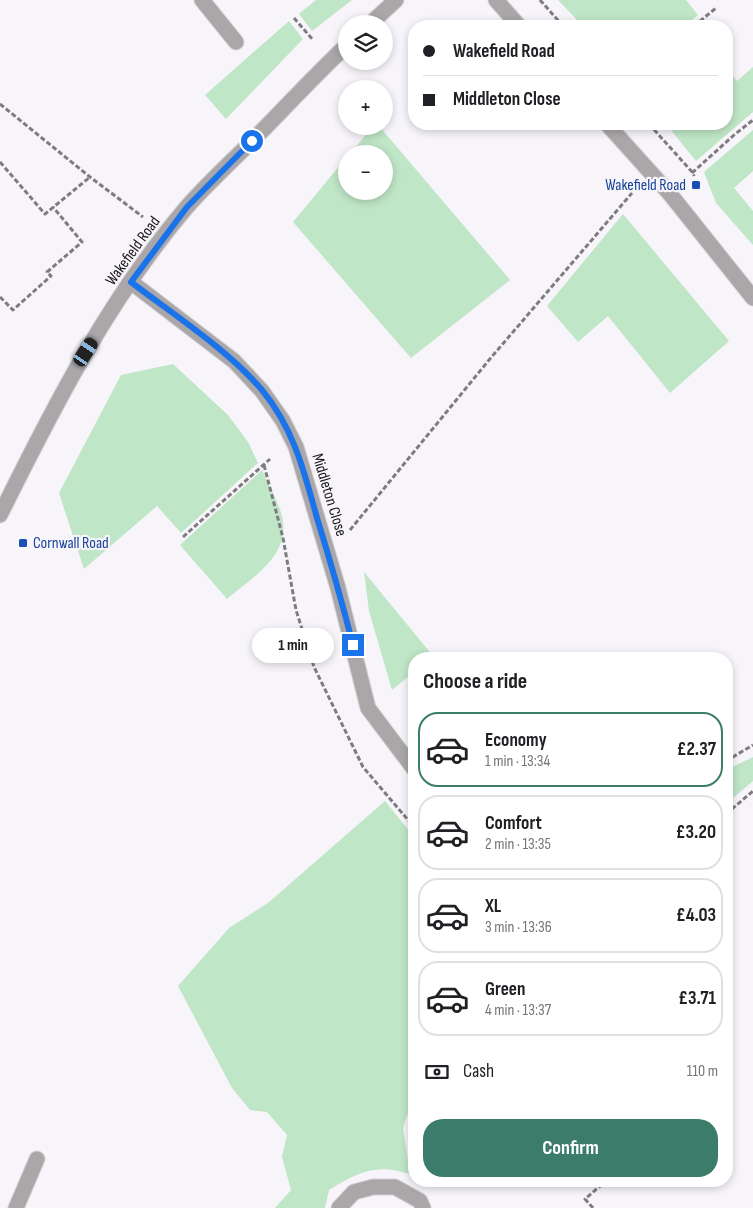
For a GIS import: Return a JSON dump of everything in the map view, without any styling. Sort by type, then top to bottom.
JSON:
[{"type":"street","points":[[202,0],[236,42]]},
{"type":"street","points":[[380,15],[396,0]]},
{"type":"street","points":[[496,0],[514,20]]},
{"type":"street","name":"Wakefield Road","points":[[0,515],[82,359],[131,282],[166,234],[187,207],[338,54]]},
{"type":"street","points":[[612,130],[670,194],[753,298]]},
{"type":"street","name":"Middleton Close","points":[[131,282],[234,361],[262,391],[283,421],[296,447],[328,554],[368,708],[408,761]]},
{"type":"street","points":[[16,1208],[37,1159]]},
{"type":"street","points":[[339,1208],[354,1192],[387,1187],[395,1187],[420,1201],[423,1208]]},
{"type":"path","points":[[540,0],[558,20]]},
{"type":"path","points":[[701,20],[716,8]]},
{"type":"path","points":[[0,104],[90,178],[166,234]]},
{"type":"path","points":[[670,194],[753,120]]},
{"type":"path","points":[[0,162],[45,214],[90,178]]},
{"type":"path","points":[[328,554],[489,360],[650,172]]},
{"type":"path","points":[[0,297],[13,310],[51,276],[47,272],[82,242],[53,208]]},
{"type":"path","points":[[183,537],[277,452],[296,447]]},
{"type":"path","points":[[264,465],[283,538],[296,610],[314,667],[363,767],[408,820]]},
{"type":"path","points":[[733,756],[753,745]]},
{"type":"path","points":[[733,808],[753,791]]},
{"type":"path","points":[[593,1208],[585,1199],[599,1187]]},
{"type":"green space","points":[[316,0],[352,0],[312,31],[299,14]]},
{"type":"green space","points":[[558,0],[686,0],[698,15],[692,20],[577,20]]},
{"type":"green space","points":[[289,21],[303,39],[226,119],[205,95]]},
{"type":"green space","points":[[753,67],[753,112],[733,129],[733,76],[737,81]]},
{"type":"green space","points":[[671,130],[732,130],[696,161]]},
{"type":"green space","points":[[753,130],[753,171],[734,188],[753,211],[753,245],[716,203],[704,172]]},
{"type":"green space","points":[[366,135],[387,135],[510,280],[411,358],[293,222],[338,168],[338,200],[393,200],[393,145],[357,145]]},
{"type":"green space","points":[[623,214],[729,341],[670,393],[608,316],[578,342],[547,306]]},
{"type":"green space","points":[[173,364],[228,415],[248,442],[258,463],[181,533],[157,506],[84,569],[59,493],[121,375]]},
{"type":"green space","points":[[262,470],[281,511],[283,531],[281,543],[275,554],[258,574],[227,599],[180,545]]},
{"type":"green space","points":[[364,572],[430,652],[408,652],[408,677],[392,690],[369,611]]},
{"type":"green space","points":[[753,757],[753,781],[733,798],[733,767]]},
{"type":"green space","points":[[385,801],[408,830],[408,1113],[403,1128],[408,1174],[377,1169],[358,1174],[329,1190],[325,1208],[275,1208],[291,1190],[282,1157],[287,1135],[267,1112],[250,1110],[232,1088],[178,986],[229,928],[268,903]]},
{"type":"place","name":"Wakefield Road","points":[[696,185]]},
{"type":"place","name":"Cornwall Road","points":[[23,543]]},
{"type":"route","points":[[252,141],[187,207],[131,282],[234,361],[262,391],[283,421],[296,447],[353,645]]}]
